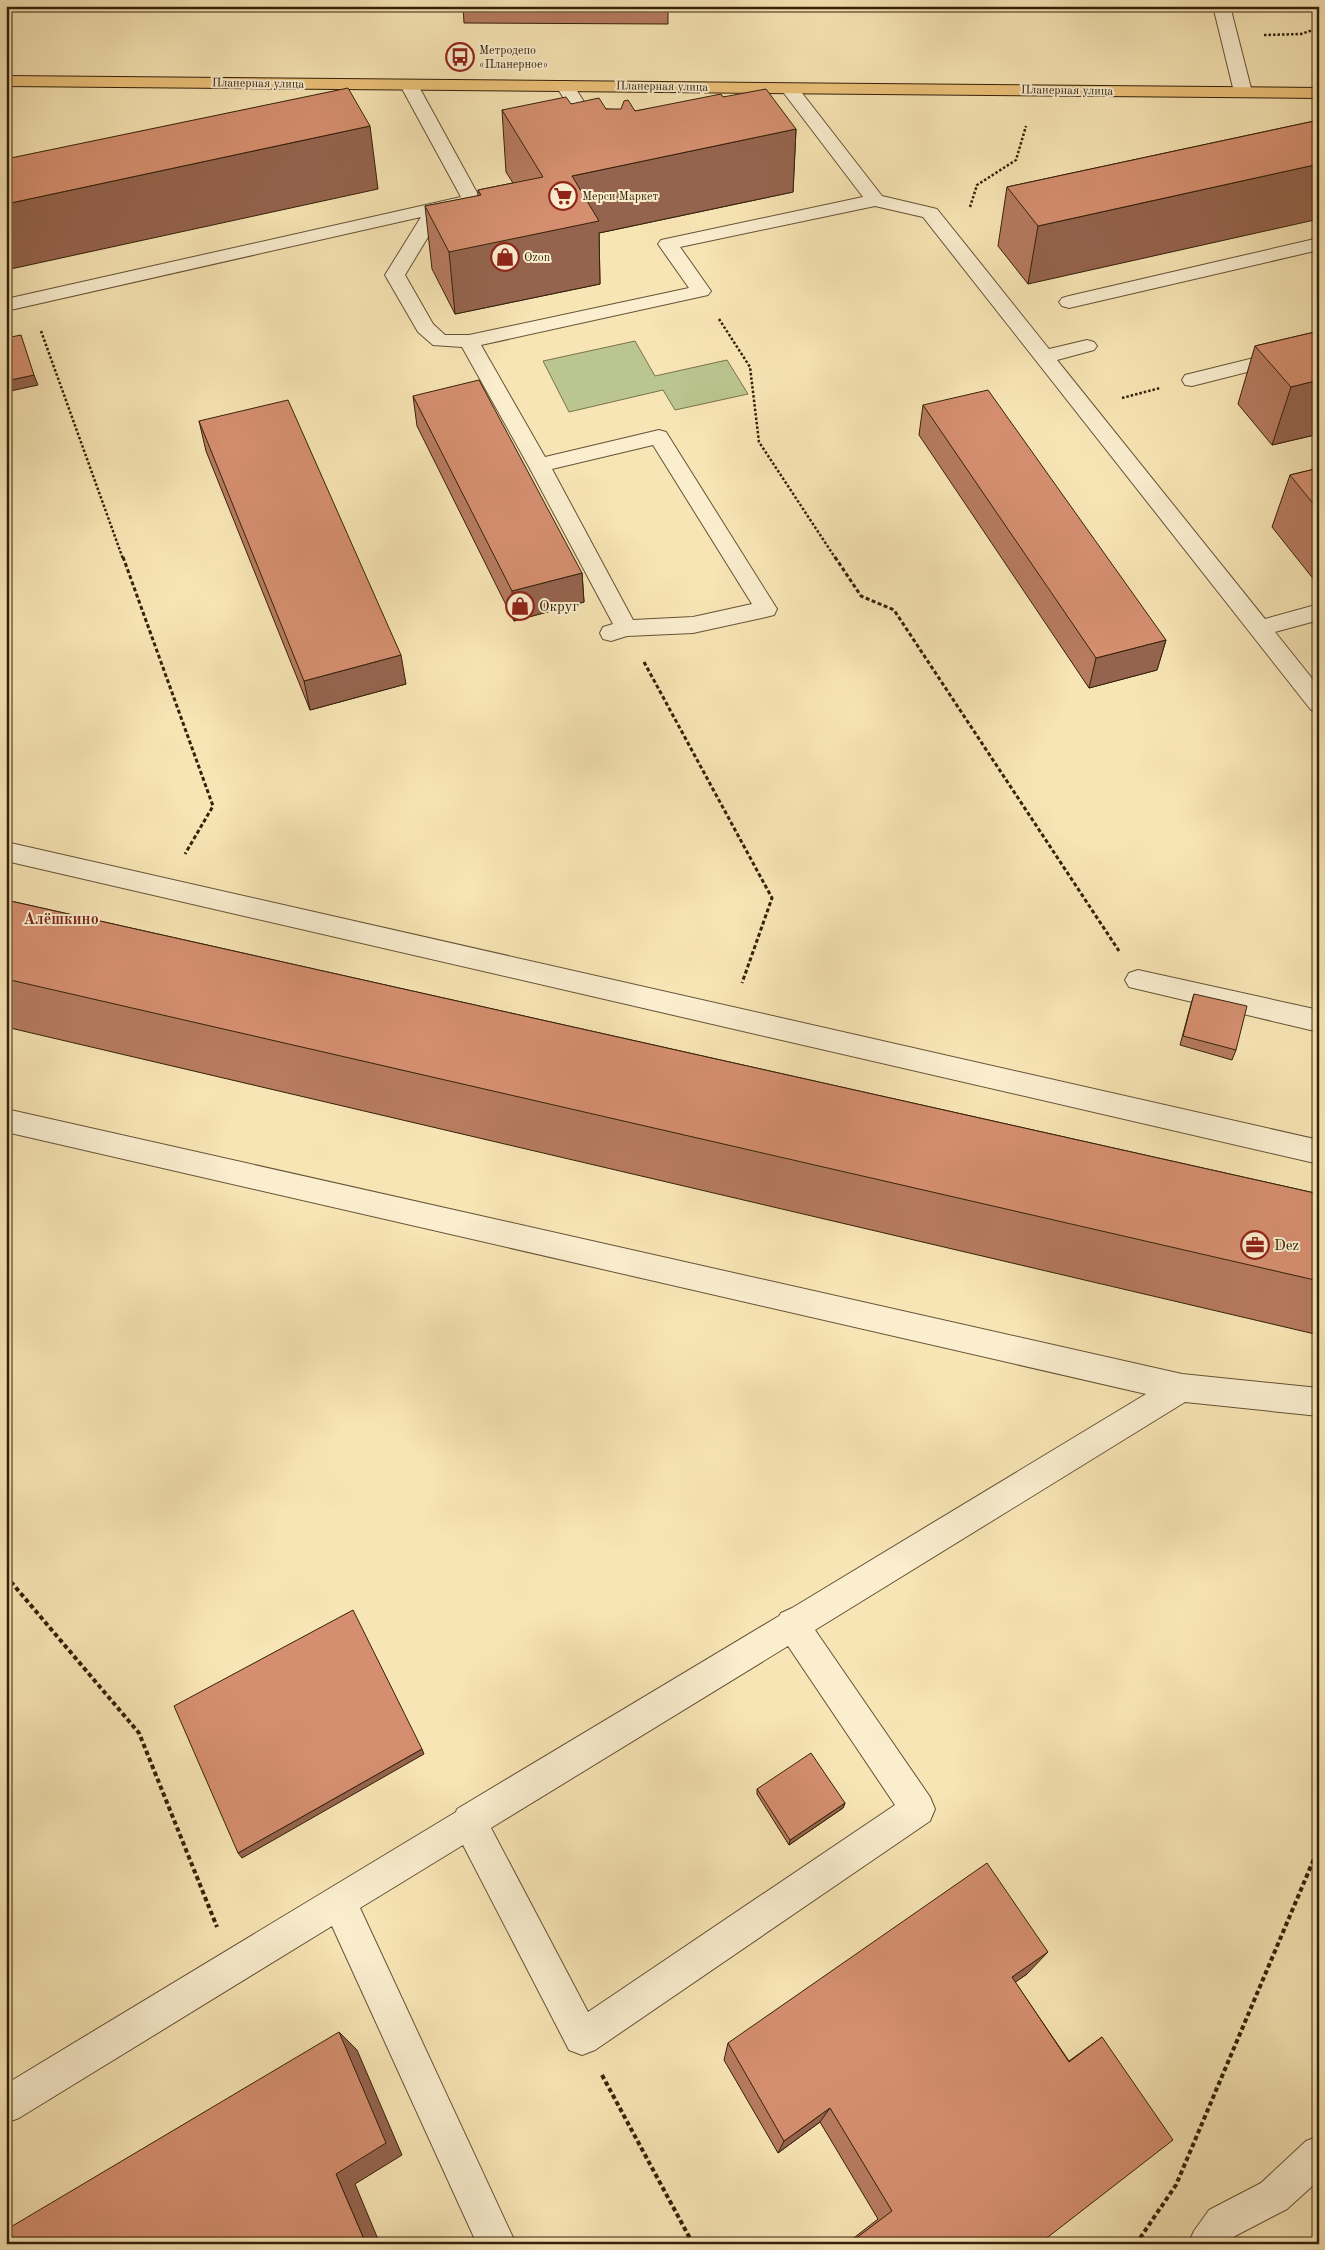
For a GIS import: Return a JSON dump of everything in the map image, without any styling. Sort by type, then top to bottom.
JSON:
[{"type":"main road","name":"Планерная улица","points":[[6,80],[1319,92]]},
{"type":"lane","points":[[1221,6],[1243,92]]},
{"type":"lane","points":[[6,305],[472,200],[409,85]]},
{"type":"lane","points":[[565,86],[604,147]]},
{"type":"lane","points":[[789,88],[875,200]]},
{"type":"lane","points":[[436,208],[395,275],[425,328],[440,341],[469,341],[701,291],[668,244],[875,200],[930,213],[1319,704]]},
{"type":"lane","points":[[1069,302],[1319,244]]},
{"type":"lane","points":[[469,341],[539,465],[618,630],[693,625],[766,609],[659,437],[539,465]]},
{"type":"lane","points":[[1043,357],[1087,346]]},
{"type":"lane","points":[[1192,380],[1319,348]]},
{"type":"lane","points":[[1259,629],[1319,612]]},
{"type":"lane","points":[[6,851],[1319,1152]]},
{"type":"lane","points":[[1138,980],[1319,1021]]},
{"type":"lane","points":[[6,1120],[1182,1388],[1319,1402]]},
{"type":"lane","points":[[6,2105],[792,1624],[1182,1388]]},
{"type":"lane","points":[[469,1821],[582,2037],[918,1809],[792,1624]]},
{"type":"lane","points":[[338,1901],[497,2244]]},
{"type":"lane","points":[[1207,2244],[1222,2223],[1274,2196],[1319,2154]]},
{"type":"path","points":[[1229,37],[1301,34],[1319,28]]},
{"type":"path","points":[[957,247],[977,185],[1016,160],[1026,126]]},
{"type":"path","points":[[701,291],[750,367],[759,442],[861,596],[894,610],[1138,980]]},
{"type":"path","points":[[30,300],[213,806],[165,887]]},
{"type":"path","points":[[1083,407],[1192,380]]},
{"type":"path","points":[[618,630],[772,898],[729,1018]]},
{"type":"path","points":[[6,1576],[139,1734],[233,1966]]},
{"type":"path","points":[[1136,2244],[1176,2185],[1319,1847]]},
{"type":"path","points":[[582,2037],[693,2244]]},
{"type":"green space","points":[[635,341],[655,376],[727,360],[748,394],[675,410],[663,390],[569,412],[543,361]]},
{"type":"building","points":[[348,88],[370,126],[6,204],[6,159]]},
{"type":"building","points":[[766,89],[796,129],[572,176],[599,221],[449,252],[425,206],[481,195],[478,190],[543,177],[502,110],[566,97],[571,104],[599,98],[606,109],[621,109],[624,101],[628,100],[635,111],[721,94],[723,97]]},
{"type":"building","points":[[1319,120],[1319,164],[1038,226],[1007,187]]},
{"type":"building","points":[[1319,331],[1319,380],[1291,387],[1255,346]]},
{"type":"building","points":[[21,335],[34,375],[6,381],[6,338]]},
{"type":"building","points":[[479,380],[582,573],[512,591],[413,396]]},
{"type":"building","points":[[988,390],[1166,640],[1096,658],[923,405]]},
{"type":"building","points":[[288,400],[401,655],[304,681],[199,421]]},
{"type":"building","points":[[1319,468],[1319,511],[1290,475]]},
{"type":"building","points":[[6,900],[1319,1194],[1319,1281],[6,979]]},
{"type":"building","points":[[1194,994],[1247,1006],[1236,1050],[1183,1036]]},
{"type":"building","points":[[353,1610],[422,1749],[238,1853],[174,1706]]},
{"type":"building","points":[[811,1753],[845,1803],[790,1840],[757,1789]]},
{"type":"building","points":[[987,1863],[1048,1952],[1012,1977],[1069,2062],[1102,2037],[1173,2140],[1039,2244],[852,2244],[851,2242],[892,2211],[830,2108],[784,2141],[728,2043]]},
{"type":"building","points":[[339,2032],[386,2143],[336,2174],[366,2244],[15,2244],[9,2228]]},
{"type":"place","name":"Метродепо «Планерное»","points":[[460,57]]},
{"type":"place","name":"Мерси Маркет","points":[[563,196]]},
{"type":"place","name":"Ozon","points":[[505,257]]},
{"type":"place","name":"Округ","points":[[520,606]]},
{"type":"place","name":"Dez","points":[[1255,1245]]},
{"type":"district","name":"Алёшкино","points":[[61,918]]}]
